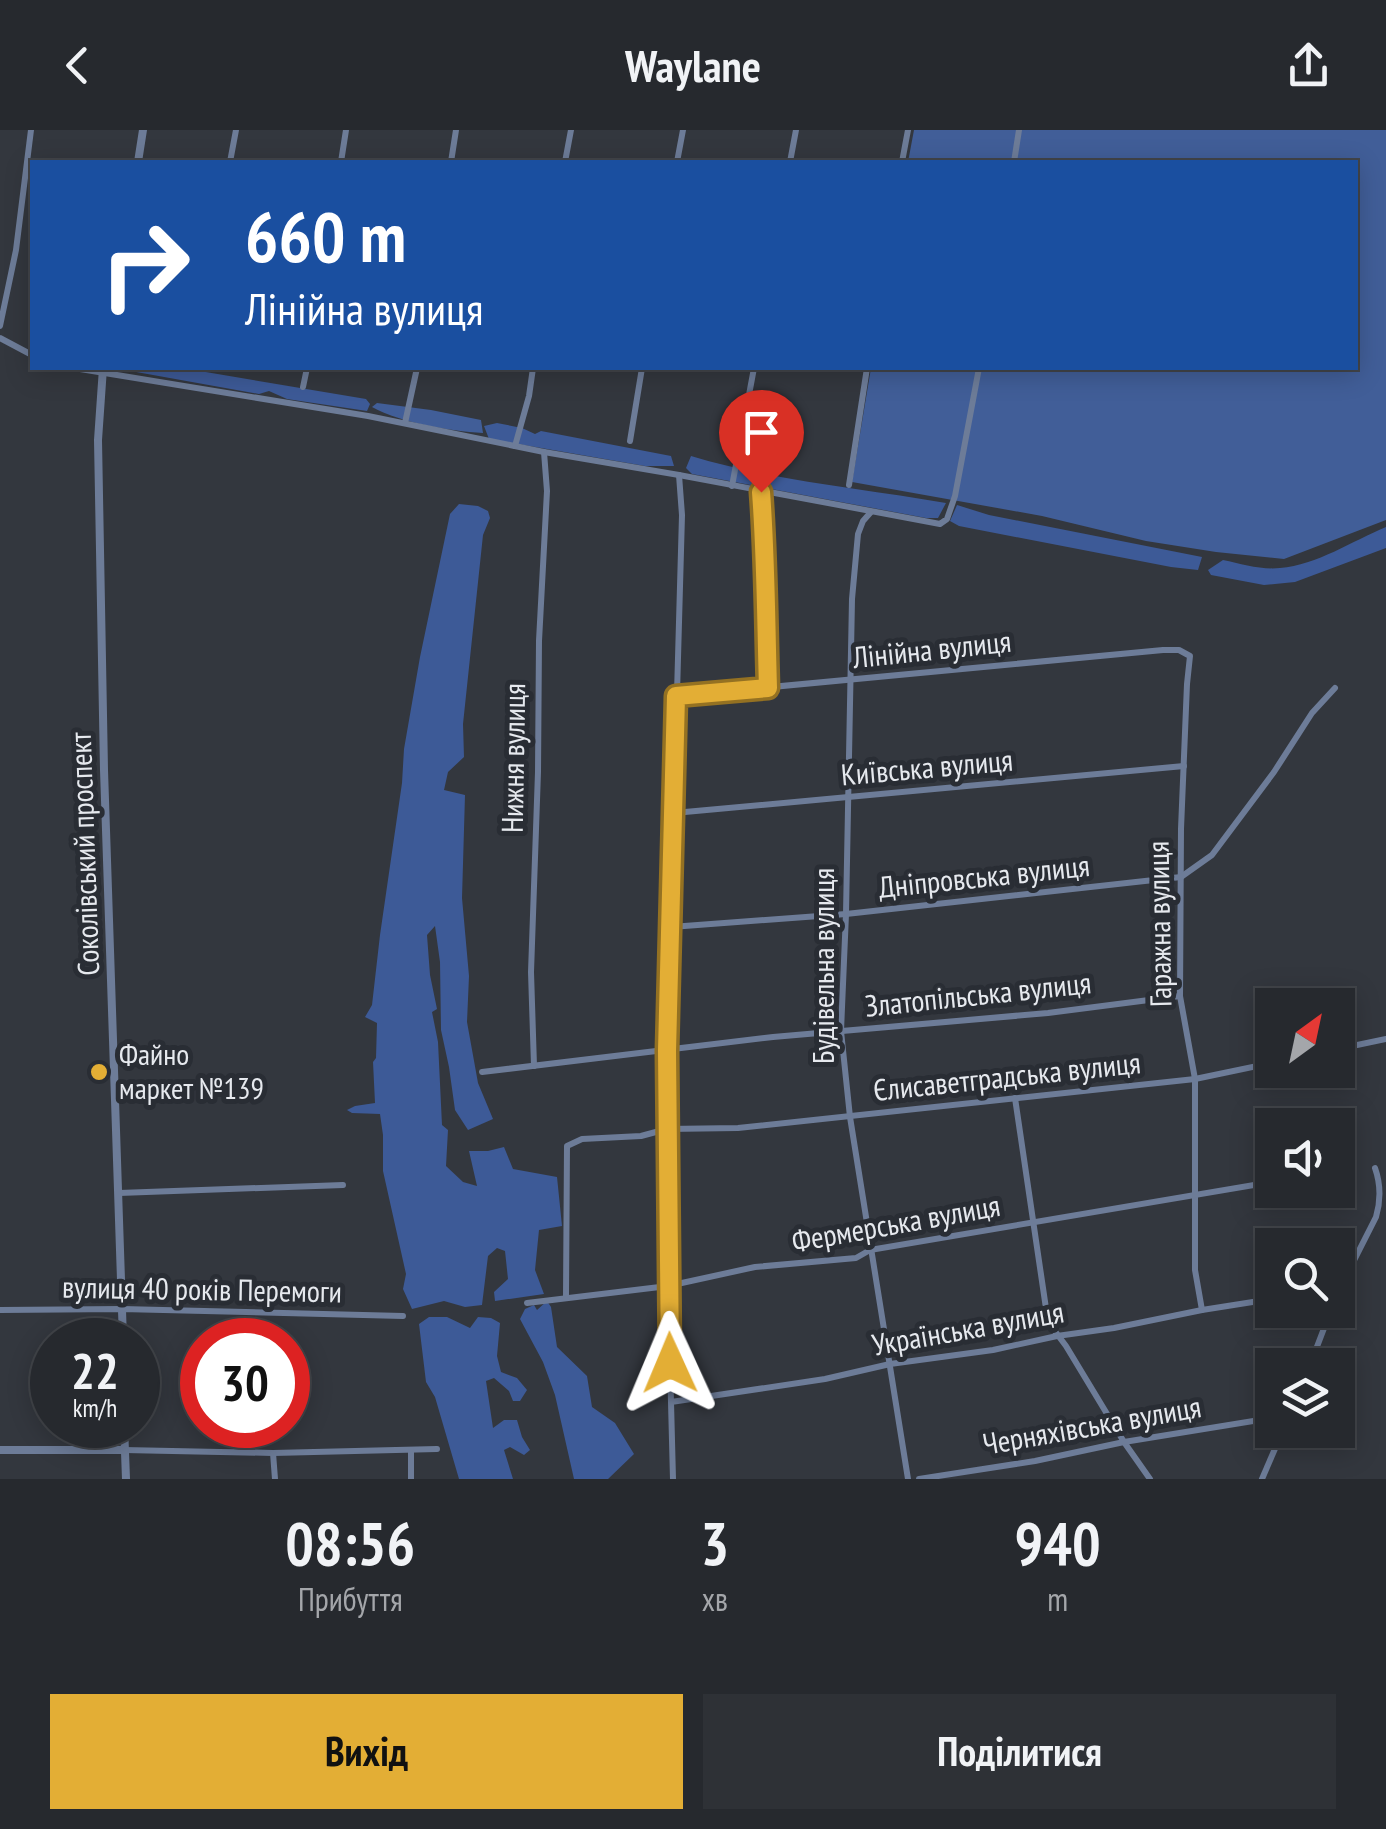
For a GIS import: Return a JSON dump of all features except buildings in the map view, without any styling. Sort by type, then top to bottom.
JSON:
[{"type":"street","points":[[0,326],[16,250],[32,130]]},
{"type":"street","points":[[138,160],[143,130]]},
{"type":"street","points":[[230,160],[236,130]]},
{"type":"street","points":[[340,160],[346,130]]},
{"type":"street","points":[[451,160],[456,130]]},
{"type":"street","points":[[565,160],[570,130]]},
{"type":"street","points":[[677,160],[682,130]]},
{"type":"street","points":[[790,160],[796,130]]},
{"type":"street","points":[[902,160],[908,130]]},
{"type":"street","points":[[1014,160],[1020,130]]},
{"type":"street","points":[[0,338],[30,354]]},
{"type":"street","points":[[102,370],[940,524],[947,518],[955,496],[979,370]]},
{"type":"street","name":"Соколівський проспект","points":[[102,370],[98,440],[104,770],[122,1318]]},
{"type":"street","points":[[303,387],[307,370]]},
{"type":"street","points":[[404,424],[417,370]]},
{"type":"street","points":[[516,446],[534,370]]},
{"type":"street","points":[[630,441],[642,370]]},
{"type":"street","points":[[732,486],[754,370]]},
{"type":"street","points":[[849,485],[867,370]]},
{"type":"street","name":"Нижня вулиця","points":[[534,1066],[532,954],[539,641],[547,491],[544,452]]},
{"type":"street","points":[[673,1479],[667,1051],[682,515],[679,475]]},
{"type":"street","points":[[761,492],[768,688]]},
{"type":"street","name":"Будівельна вулиця","points":[[871,512],[858,534],[852,598],[841,1031],[850,1117],[908,1479]]},
{"type":"street","name":"Лінійна вулиця","points":[[676,696],[1163,650],[1178,650],[1190,656]]},
{"type":"street","name":"Гаражна вулиця","points":[[1190,656],[1180,996],[1197,1105],[1195,1270],[1202,1310]]},
{"type":"street","points":[[1181,877],[1212,855],[1312,713],[1335,688]]},
{"type":"street","name":"Київська вулиця","points":[[674,813],[1184,766]]},
{"type":"street","name":"Дніпровська вулиця","points":[[671,927],[846,914],[1181,877]]},
{"type":"street","name":"Златопільська вулиця","points":[[482,1072],[1180,996]]},
{"type":"street","points":[[1355,1045],[1386,1038]]},
{"type":"street","name":"Єлисаветградська вулиця","points":[[566,1297],[567,1146],[582,1139],[641,1136],[667,1129],[738,1128],[850,1117],[1195,1079],[1255,1067]]},
{"type":"street","points":[[1015,1098],[1048,1322],[1150,1479]]},
{"type":"street","points":[[1355,1259],[1376,1218],[1380,1184],[1376,1168]]},
{"type":"street","points":[[119,1193],[343,1185]]},
{"type":"street","name":"Фермерська вулиця","points":[[527,1302],[599,1296],[755,1268],[856,1258],[870,1250],[1255,1185]]},
{"type":"street","name":"Українська вулиця","points":[[670,1402],[825,1379],[890,1364],[993,1350],[1255,1302]]},
{"type":"street","name":"вулиця 40 років Перемоги","points":[[0,1310],[403,1316]]},
{"type":"street","name":"Черняхівська вулиця","points":[[919,1479],[1255,1421]]},
{"type":"street","points":[[1262,1479],[1275,1448]]},
{"type":"street","points":[[0,1450],[272,1453],[437,1449]]},
{"type":"street","points":[[124,1450],[126,1479]]},
{"type":"street","points":[[410,1450],[411,1479]]},
{"type":"street","points":[[272,1453],[275,1479]]},
{"type":"shaded area","points":[[914,130],[1386,130],[1386,520],[1284,559],[1146,541],[1042,516],[852,482],[871,370],[1358,370],[1358,160],[908,160]]},
{"type":"shaded area","points":[[125,370],[194,370],[366,399],[370,404],[367,411],[287,399],[269,391],[259,394]]},
{"type":"shaded area","points":[[377,403],[481,420],[483,433],[411,422],[372,407]]},
{"type":"shaded area","points":[[497,423],[535,434],[541,431],[671,456],[674,466],[645,466],[489,439],[484,426]]},
{"type":"shaded area","points":[[691,456],[786,478],[946,503],[938,518],[926,518],[692,474],[686,468]]},
{"type":"shaded area","points":[[459,504],[478,506],[488,511],[490,518],[483,535],[463,724],[464,757],[448,772],[444,790],[465,795],[462,898],[469,976],[467,1022],[478,1083],[493,1119],[468,1130],[455,1110],[441,1030],[435,926],[427,935],[437,1009],[432,1012],[438,1042],[442,1125],[448,1130],[446,1166],[463,1182],[477,1186],[469,1151],[504,1147],[513,1169],[557,1177],[562,1226],[539,1230],[535,1270],[544,1294],[495,1301],[494,1292],[508,1279],[505,1251],[497,1248],[488,1256],[482,1305],[465,1307],[444,1301],[412,1309],[403,1289],[406,1274],[383,1171],[380,1114],[347,1110],[375,1103],[373,1062],[377,1023],[365,1017],[372,1005],[404,749],[420,657],[450,514]]},
{"type":"shaded area","points":[[957,505],[989,515],[1202,557],[1198,570],[1171,567],[959,526],[950,521]]},
{"type":"shaded area","points":[[1386,527],[1386,548],[1295,582],[1264,585],[1211,575],[1208,570],[1223,560],[1266,568],[1294,566]]},
{"type":"shaded area","points":[[547,1301],[557,1347],[587,1376],[592,1407],[615,1423],[634,1454],[608,1479],[574,1479],[555,1395],[520,1319],[525,1309],[534,1305],[537,1310]]},
{"type":"shaded area","points":[[429,1317],[447,1317],[470,1328],[478,1317],[500,1323],[497,1356],[501,1372],[517,1378],[527,1390],[520,1401],[513,1401],[509,1391],[494,1378],[486,1381],[493,1428],[504,1420],[517,1420],[530,1450],[524,1455],[510,1447],[504,1450],[513,1479],[459,1479],[435,1397],[426,1382],[419,1324]]},
{"type":"place","name":"Файно маркет №139","points":[[99,1072]]},
{"type":"route","points":[[670,1363],[667,1051],[676,696],[768,688],[761,492]]}]
